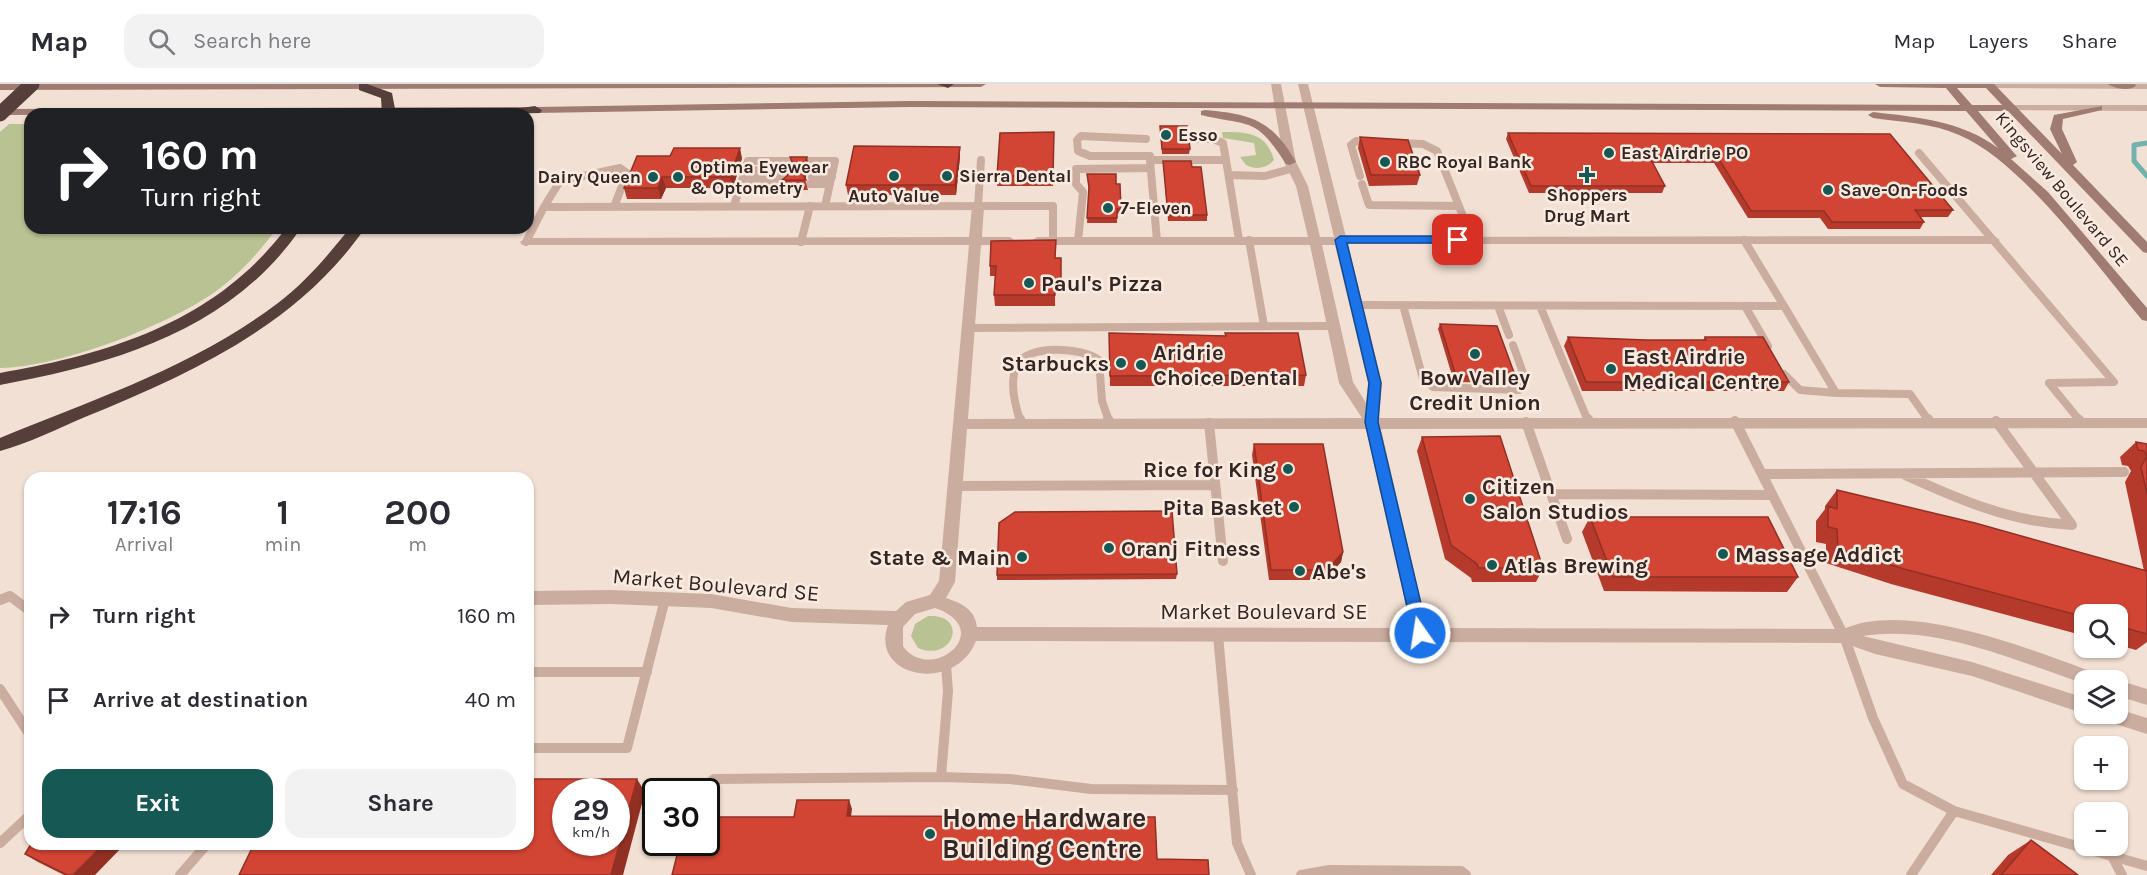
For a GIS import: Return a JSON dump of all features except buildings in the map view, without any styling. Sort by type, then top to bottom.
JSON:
[{"type":"highway","points":[[0,113],[32,84]]},
{"type":"highway","points":[[363,87],[387,96],[388,108]]},
{"type":"highway","points":[[0,379],[64,367],[111,353],[186,321],[254,275],[272,257],[289,234]]},
{"type":"highway","points":[[0,445],[165,377],[237,339],[268,319],[305,290],[335,260],[354,234]]},
{"type":"main road","points":[[0,87],[981,84]]},
{"type":"main road","points":[[1880,84],[1989,85]]},
{"type":"main road","name":"Kingsview Boulevard SE","points":[[1948,84],[2147,317]]},
{"type":"main road","points":[[2113,84],[2131,86]]},
{"type":"main road","name":"Kingsview Boulevard SE","points":[[1989,85],[2147,249]]},
{"type":"main road","points":[[1096,104],[1223,115],[1243,119],[1269,130],[1282,145],[1292,165]]},
{"type":"main road","points":[[535,110],[1096,104],[2011,108]]},
{"type":"main road","points":[[1768,107],[1884,117],[1951,128],[1988,146],[2050,202]]},
{"type":"main road","points":[[2084,182],[2063,148],[2055,123],[2058,117],[2067,113],[2098,108]]},
{"type":"main road","points":[[0,113],[24,113]]},
{"type":"street","points":[[1276,84],[1292,165],[1302,186],[1316,240],[1346,383],[1372,422]]},
{"type":"street","points":[[1303,84],[1375,383],[1372,422],[1420,633]]},
{"type":"street","points":[[1989,85],[2147,86]]},
{"type":"street","points":[[2011,108],[2147,108]]},
{"type":"street","points":[[935,602],[947,582],[978,206]]},
{"type":"street","points":[[526,242],[1994,240]]},
{"type":"street","points":[[961,424],[1735,421],[2147,423]]},
{"type":"street","name":"Market Boulevard SE","points":[[534,598],[665,599],[711,602],[792,615],[899,618]]},
{"type":"street","points":[[935,602],[950,604],[962,611],[969,621],[971,634],[968,646],[946,665],[918,666],[901,656],[893,641],[894,629],[899,618],[909,609],[935,602]]},
{"type":"street","name":"Market Boulevard SE","points":[[1844,636],[1864,628],[1904,626],[1964,639],[2074,674]]},
{"type":"street","name":"Market Boulevard SE","points":[[971,634],[1420,633],[1844,636],[1875,647],[1972,669],[2074,702]]},
{"type":"street","points":[[2128,691],[2147,697]]},
{"type":"street","points":[[2128,720],[2147,726]]},
{"type":"lane","points":[[1146,139],[1081,136],[1077,140],[1077,151],[1090,156],[1150,156],[1157,241]]},
{"type":"lane","points":[[1188,139],[1213,139],[1223,143],[1264,326]]},
{"type":"lane","points":[[1360,176],[1351,145],[1356,141],[1380,142]]},
{"type":"lane","points":[[1391,142],[1423,144],[1437,152],[1472,240]]},
{"type":"lane","points":[[1920,153],[2114,382],[2049,383],[2080,421]]},
{"type":"lane","points":[[978,206],[981,160]]},
{"type":"lane","points":[[1078,241],[1083,192],[1076,184],[1076,169],[1226,160]]},
{"type":"lane","points":[[734,206],[748,161],[835,161],[825,206]]},
{"type":"lane","points":[[1229,176],[1265,176],[1292,165]]},
{"type":"lane","points":[[534,226],[560,181],[588,173],[620,168],[627,173],[614,207]]},
{"type":"lane","points":[[743,177],[786,177],[743,177]]},
{"type":"lane","points":[[832,178],[812,177],[832,178]]},
{"type":"lane","points":[[1362,184],[1369,205],[1459,206]]},
{"type":"lane","points":[[801,242],[810,206]]},
{"type":"lane","points":[[544,207],[1053,206],[1053,241]]},
{"type":"lane","points":[[526,242],[530,234]]},
{"type":"lane","points":[[1744,240],[1836,393]]},
{"type":"lane","points":[[1356,305],[1784,306]]},
{"type":"lane","points":[[1403,305],[1424,379],[1433,387],[1519,390],[1526,381],[1513,345]]},
{"type":"lane","points":[[1498,306],[1509,335]]},
{"type":"lane","points":[[1540,306],[1589,422]]},
{"type":"lane","points":[[1745,306],[1773,355]]},
{"type":"lane","points":[[969,328],[1334,326]]},
{"type":"lane","points":[[1021,423],[1014,400],[1016,367],[1021,358],[1037,351],[1082,351],[1094,354],[1100,361],[1102,400],[1110,423]]},
{"type":"lane","points":[[1779,364],[1796,390],[1807,393],[1910,394],[1929,421]]},
{"type":"lane","points":[[1735,421],[1844,636],[1873,718],[1903,784],[1954,811],[2147,866]]},
{"type":"lane","points":[[1900,473],[2004,516],[2040,525],[2072,525],[1996,421]]},
{"type":"lane","points":[[1526,422],[1566,539]]},
{"type":"lane","points":[[1209,423],[1223,561]]},
{"type":"lane","points":[[1762,474],[2124,472]]},
{"type":"lane","points":[[956,486],[1215,485]]},
{"type":"lane","points":[[1551,494],[1772,495]]},
{"type":"lane","points":[[0,600],[10,596],[24,606]]},
{"type":"lane","points":[[534,748],[627,748],[665,599]]},
{"type":"lane","points":[[1218,635],[1237,843],[1251,875]]},
{"type":"lane","points":[[941,777],[948,691],[946,665]]},
{"type":"lane","points":[[534,672],[647,672]]},
{"type":"lane","points":[[0,689],[24,726]]},
{"type":"lane","points":[[720,779],[941,777],[1010,779],[1091,789],[1233,790]]},
{"type":"lane","points":[[1911,875],[1954,811]]},
{"type":"lane","points":[[0,843],[24,821]]},
{"type":"lane","points":[[180,875],[202,850]]},
{"type":"lane","points":[[2113,858],[2122,875]]},
{"type":"lane","points":[[1301,875],[1329,870],[1461,870],[1466,875]]},
{"type":"green space","points":[[9,124],[24,124],[24,234],[272,234],[237,274],[188,309],[108,344],[50,361],[0,368],[0,132]]},
{"type":"green space","points":[[1222,132],[1247,133],[1261,139],[1274,160],[1261,168],[1246,165],[1240,157],[1256,155],[1254,143],[1223,138]]},
{"type":"green space","points":[[928,616],[941,617],[949,622],[953,629],[948,644],[940,649],[930,651],[918,648],[911,636],[915,624]]},
{"type":"waterway","points":[[2147,143],[2134,145],[2134,161],[2147,176]]},
{"type":"place","name":"Esso","points":[[1166,135]]},
{"type":"place","name":"East Airdrie PO","points":[[1609,153]]},
{"type":"place","name":"RBC Royal Bank","points":[[1385,162]]},
{"type":"place","name":"Shoppers Drug Mart","points":[[1587,175]]},
{"type":"place","name":"Auto Value","points":[[894,176]]},
{"type":"place","name":"Sierra Dental","points":[[947,176]]},
{"type":"place","name":"Dairy Queen","points":[[653,177]]},
{"type":"place","name":"Optima Eyewear & Optometry","points":[[678,177]]},
{"type":"place","name":"Save-On-Foods","points":[[1828,190]]},
{"type":"place","name":"7-Eleven","points":[[1108,208]]},
{"type":"place","name":"Paul's Pizza","points":[[1029,283]]},
{"type":"place","name":"Bow Valley Credit Union","points":[[1475,354]]},
{"type":"place","name":"Starbucks","points":[[1121,363]]},
{"type":"place","name":"Aridrie Choice Dental","points":[[1141,365]]},
{"type":"place","name":"East Airdrie Medical Centre","points":[[1611,369]]},
{"type":"place","name":"Rice for King","points":[[1288,469]]},
{"type":"place","name":"Citizen Salon Studios","points":[[1470,499]]},
{"type":"place","name":"Pita Basket","points":[[1294,507]]},
{"type":"place","name":"Oranj Fitness","points":[[1109,548]]},
{"type":"place","name":"Massage Addict","points":[[1723,554]]},
{"type":"place","name":"State & Main","points":[[1022,557]]},
{"type":"place","name":"Atlas Brewing","points":[[1492,565]]},
{"type":"place","name":"Abe's","points":[[1300,571]]},
{"type":"place","name":"Home Hardware Building Centre","points":[[930,834]]},
{"type":"route","points":[[1420,633],[1372,422],[1375,383],[1340,240],[1458,240]]}]
